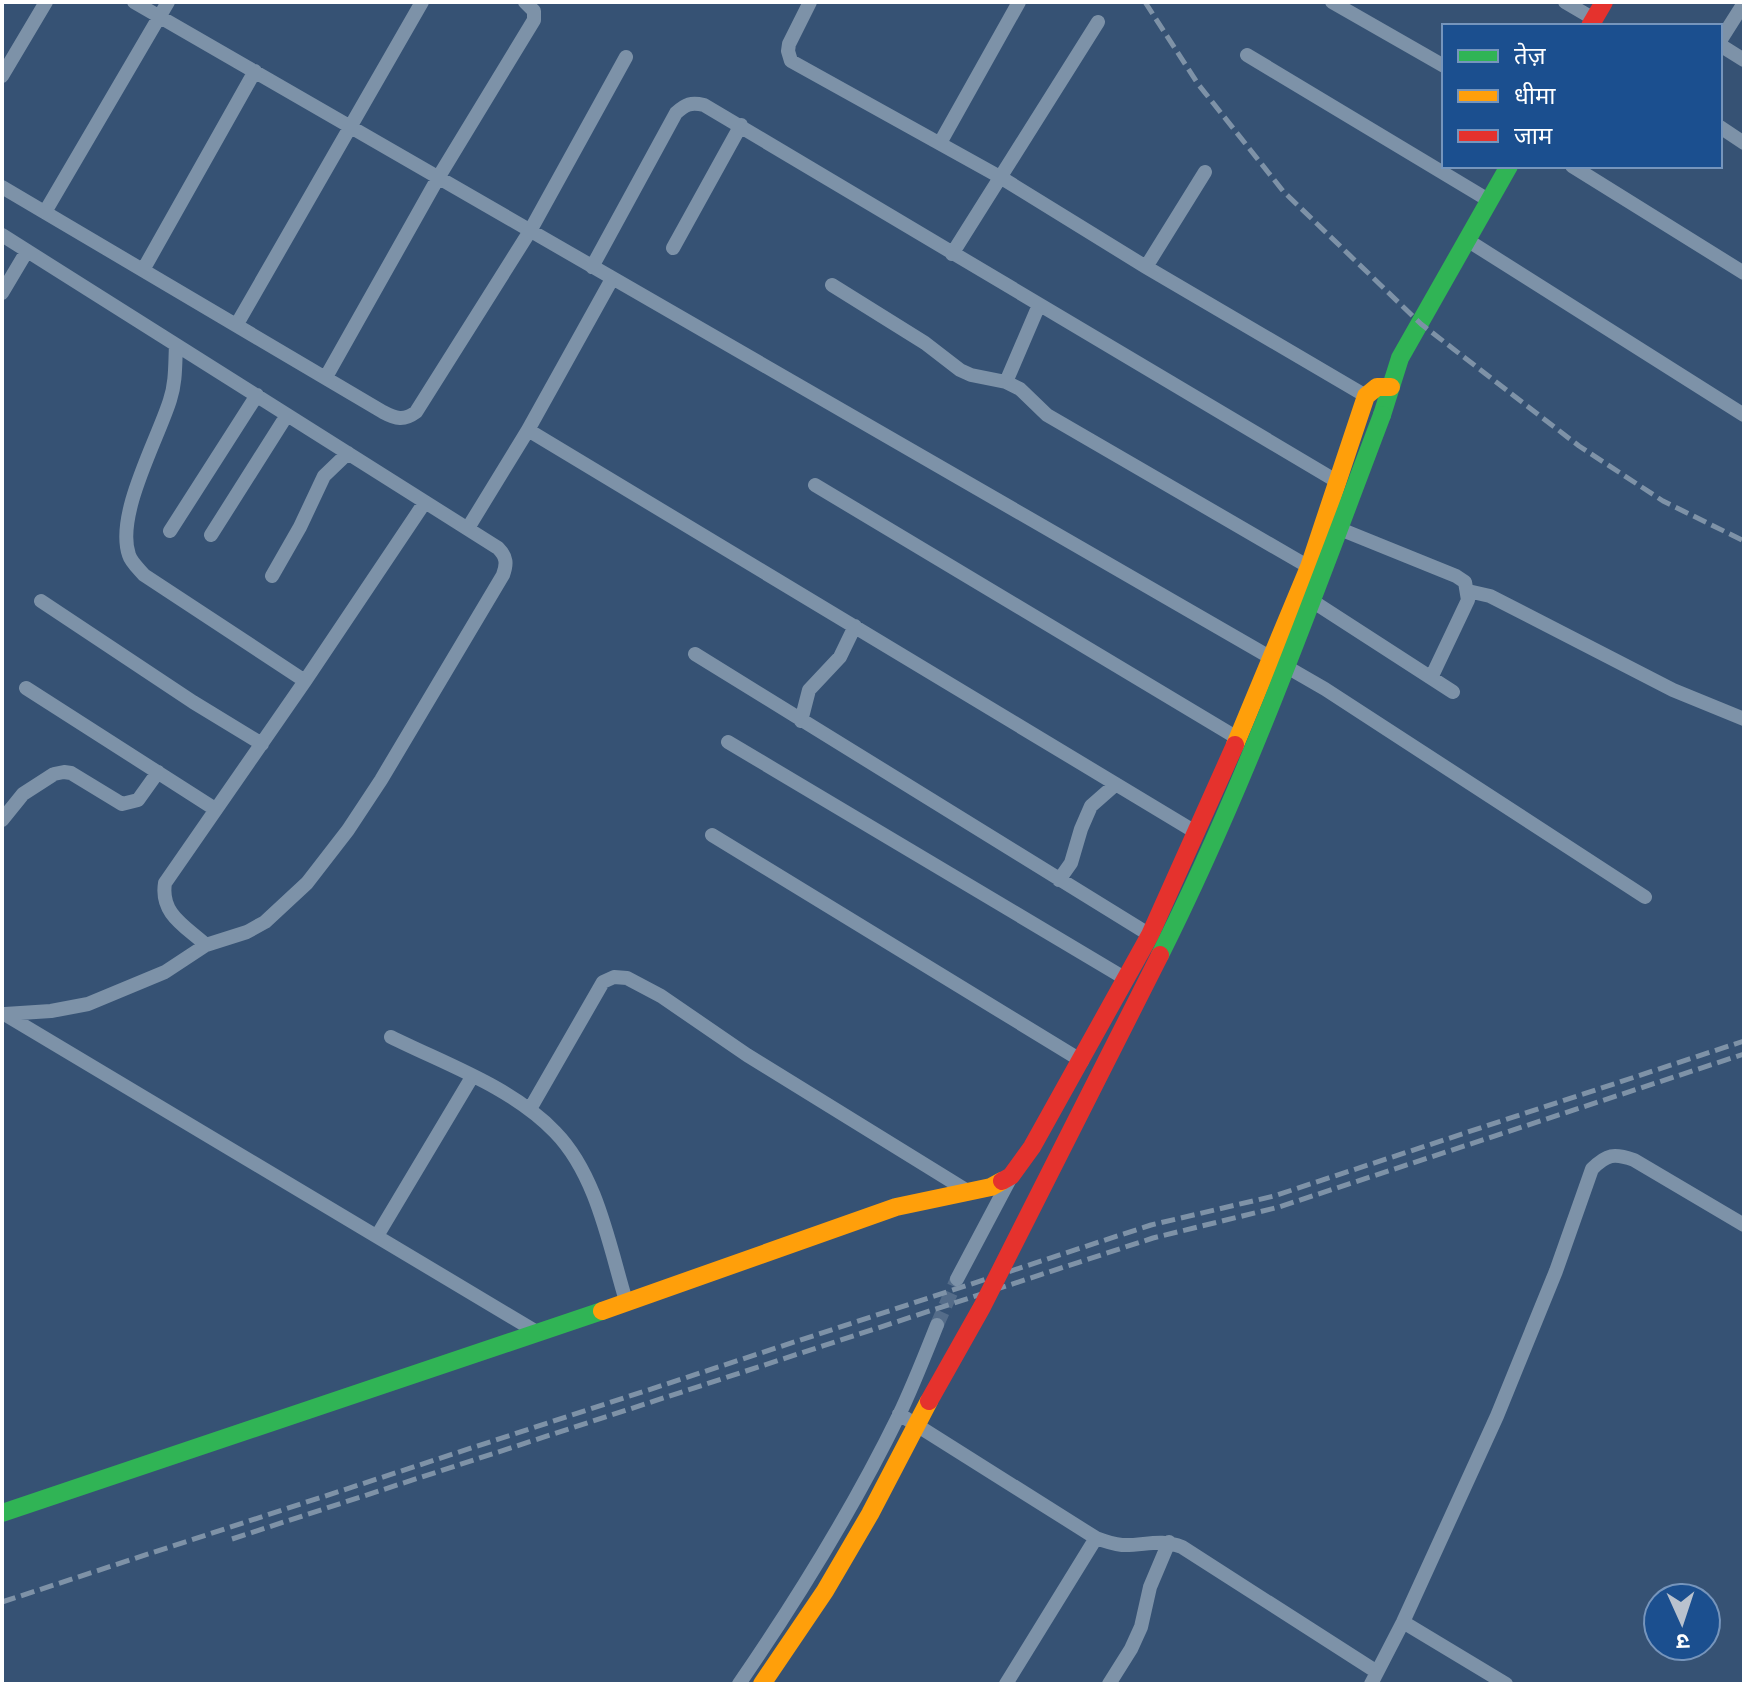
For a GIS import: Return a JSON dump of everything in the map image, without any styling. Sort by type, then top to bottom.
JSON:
[{"type":"street","points":[[2,76],[46,2]]},
{"type":"street","points":[[134,2],[1325,689],[1645,897]]},
{"type":"street","points":[[45,212],[168,2]]},
{"type":"street","points":[[237,324],[422,2]]},
{"type":"street","points":[[326,377],[438,178],[534,20],[534,11],[525,2]]},
{"type":"street","points":[[810,2],[789,44],[791,61],[1000,177],[1366,396]]},
{"type":"street","points":[[940,143],[1019,2]]},
{"type":"street","points":[[1332,2],[1442,65]]},
{"type":"street","points":[[1565,2],[1592,23],[1604,2]]},
{"type":"street","points":[[1722,40],[1744,3]]},
{"type":"street","points":[[952,254],[1098,22]]},
{"type":"street","points":[[1722,44],[1744,60]]},
{"type":"street","points":[[1247,55],[1490,201]]},
{"type":"street","points":[[2,187],[394,418],[407,419],[416,412],[530,231],[626,57]]},
{"type":"street","points":[[143,270],[255,71]]},
{"type":"street","points":[[592,267],[676,113],[684,105],[704,105],[1338,482]]},
{"type":"street","points":[[673,248],[741,125]]},
{"type":"street","points":[[1722,128],[1744,143]]},
{"type":"street","points":[[762,1684],[825,1591],[870,1514],[982,1307],[1192,891],[1293,651],[1382,415],[1400,358],[1508,168]]},
{"type":"street","points":[[1575,168],[1744,273]]},
{"type":"street","points":[[1146,267],[1205,172]]},
{"type":"street","points":[[2,235],[468,528],[505,555],[506,566],[381,780],[348,830],[297,892],[265,922],[247,932],[206,945],[165,972],[88,1004],[51,1011],[3,1013]]},
{"type":"street","points":[[1467,240],[1744,415]]},
{"type":"street","points":[[2,293],[27,251]]},
{"type":"street","points":[[468,528],[528,430],[612,279]]},
{"type":"street","points":[[832,285],[925,343],[960,370],[1006,382],[1020,389],[1047,415],[1309,567]]},
{"type":"street","points":[[1006,382],[1039,305]]},
{"type":"street","points":[[176,345],[174,384],[169,403],[146,458],[132,504],[126,537],[129,557],[144,575],[305,681]]},
{"type":"street","points":[[957,1279],[1011,1176],[1032,1147],[1082,1061],[1150,935],[1272,661],[1325,522],[1366,396],[1377,387],[1391,387]]},
{"type":"street","points":[[170,531],[257,395]]},
{"type":"street","points":[[211,535],[287,415]]},
{"type":"street","points":[[528,430],[1197,833]]},
{"type":"street","points":[[272,576],[324,476],[348,453]]},
{"type":"street","points":[[815,485],[1239,739]]},
{"type":"street","points":[[206,945],[169,912],[162,898],[165,883],[425,502]]},
{"type":"street","points":[[1325,522],[1465,582],[1468,600],[1431,678]]},
{"type":"street","points":[[1468,591],[1490,596],[1673,690],[1744,719]]},
{"type":"street","points":[[1299,593],[1453,692]]},
{"type":"street","points":[[41,601],[262,744]]},
{"type":"street","points":[[801,721],[809,690],[840,657],[855,626]]},
{"type":"street","points":[[695,654],[1150,935]]},
{"type":"street","points":[[26,688],[215,809]]},
{"type":"street","points":[[728,742],[1126,979]]},
{"type":"street","points":[[2,820],[23,794],[54,774],[71,773],[122,804],[138,800],[158,772]]},
{"type":"street","points":[[1059,880],[1071,863],[1091,806],[1116,784]]},
{"type":"street","points":[[712,835],[1082,1061]]},
{"type":"street","points":[[530,1109],[603,982],[614,977],[627,978],[661,996],[747,1055],[969,1192]]},
{"type":"street","points":[[3,1013],[535,1331]]},
{"type":"street","points":[[391,1037],[530,1109],[557,1133],[582,1171],[626,1301]]},
{"type":"street","points":[[377,1236],[472,1077]]},
{"type":"street","points":[[899,1414],[1096,1538],[1126,1545],[1169,1542],[1182,1547],[1374,1678],[1403,1622],[1497,1416],[1556,1271],[1592,1169],[1604,1157],[1618,1154],[1634,1160],[1744,1225]]},
{"type":"street","points":[[2,1513],[535,1331],[552,1328],[896,1207],[991,1187],[1011,1176]]},
{"type":"street","points":[[739,1684],[834,1538],[899,1414],[937,1325]]},
{"type":"street","points":[[1006,1684],[1096,1538]]},
{"type":"street","points":[[1109,1684],[1141,1627],[1150,1587],[1169,1542]]},
{"type":"street","points":[[1403,1622],[1506,1684]]},
{"type":"tunnel","points":[[937,1325],[957,1279]]},
{"type":"railway","points":[[1145,2],[1198,84],[1283,191],[1421,324],[1579,446],[1663,501],[1744,541]]},
{"type":"railway","points":[[2,1602],[1151,1225],[1274,1196],[1744,1041]]},
{"type":"railway","points":[[232,1539],[1153,1238],[1279,1207],[1744,1054]]},
{"type":"traffic: fast","points":[[1382,415],[1400,358],[1508,168]]},
{"type":"traffic: fast","points":[[1160,955],[1250,756],[1382,415]]},
{"type":"traffic: fast","points":[[2,1513],[602,1311]]},
{"type":"traffic: slow","points":[[1235,745],[1309,567],[1366,396],[1377,387],[1391,387]]},
{"type":"traffic: slow","points":[[602,1311],[896,1207],[991,1187],[1002,1181]]},
{"type":"traffic: slow","points":[[762,1684],[825,1591],[870,1514],[929,1401]]},
{"type":"traffic: jam","points":[[1591,24],[1604,2]]},
{"type":"traffic: jam","points":[[1002,1181],[1011,1176],[1032,1147],[1150,935],[1235,745]]},
{"type":"traffic: jam","points":[[929,1401],[982,1307],[1160,955]]}]
